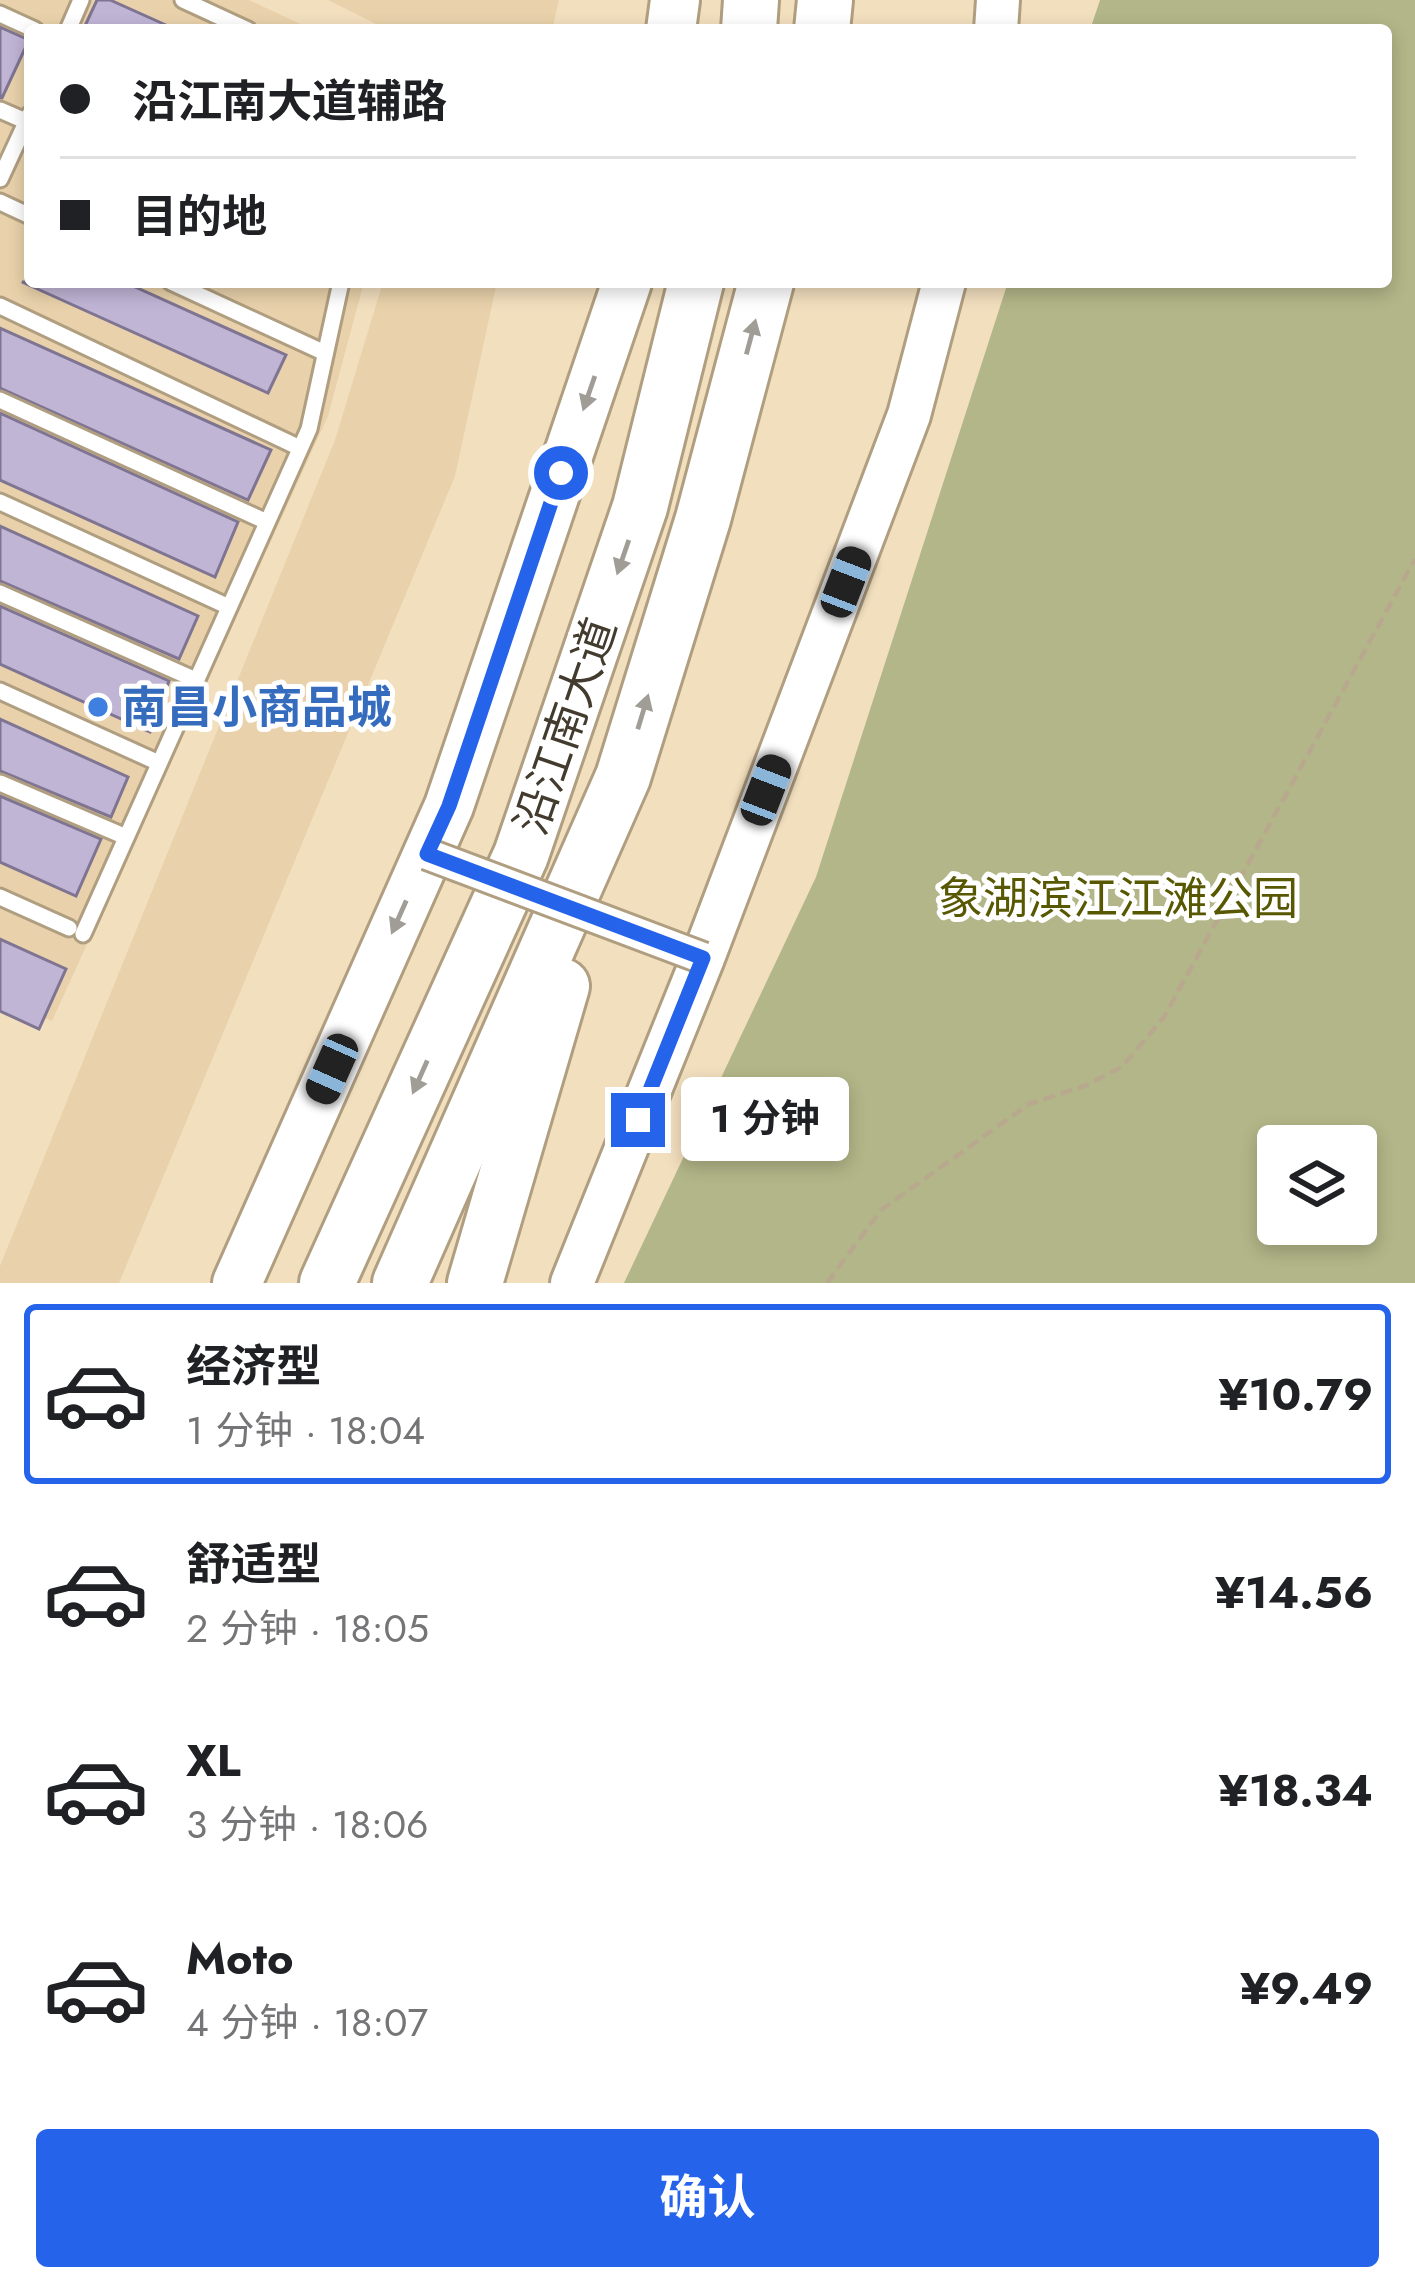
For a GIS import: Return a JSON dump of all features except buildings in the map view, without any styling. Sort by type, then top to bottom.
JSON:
[{"type":"highway","name":"沿江南大道","points":[[327,1283],[521,855],[640,507],[695,288]]},
{"type":"highway","name":"沿江南大道","points":[[400,1283],[622,778],[703,519],[764,288]]},
{"type":"highway","points":[[475,1283],[622,778]]},
{"type":"main road","points":[[237,1283],[449,806],[625,288]]},
{"type":"main road","points":[[572,1283],[703,958],[909,415],[942,288]]},
{"type":"street","points":[[427,854],[703,958]]},
{"type":"lane","points":[[183,0],[235,24]]},
{"type":"lane","points":[[0,179],[24,129]]},
{"type":"lane","points":[[184,288],[325,353]]},
{"type":"lane","points":[[0,897],[76,931],[126,837],[300,448],[339,288]]},
{"type":"lane","points":[[0,306],[300,448]]},
{"type":"lane","points":[[0,400],[267,522]]},
{"type":"lane","points":[[0,502],[229,607]]},
{"type":"lane","points":[[0,592],[196,680]]},
{"type":"lane","points":[[0,692],[159,764]]},
{"type":"lane","points":[[0,783],[126,837]]},
{"type":"path","points":[[827,1283],[881,1210],[1029,1104],[1087,1085],[1122,1067],[1164,1017],[1415,559]]},
{"type":"shaded area","name":"南昌小商品城","points":[[0,0],[249,0],[300,24],[24,24],[24,288],[362,288],[328,416],[52,1021],[0,998]]},
{"type":"shaded area","points":[[328,0],[559,0],[553,24],[376,24]]},
{"type":"shaded area","points":[[381,288],[496,288],[455,476],[119,1283],[0,1283],[0,1266],[335,440]]},
{"type":"green space","name":"象湖滨江江滩公园","points":[[1100,0],[1415,0],[1415,1283],[624,1283],[816,877],[1006,288],[1392,288],[1392,24],[1092,24]]},
{"type":"place","name":"南昌小商品城","points":[[98,707]]},
{"type":"route","points":[[561,473],[449,806],[427,854],[703,958],[638,1120]]}]
